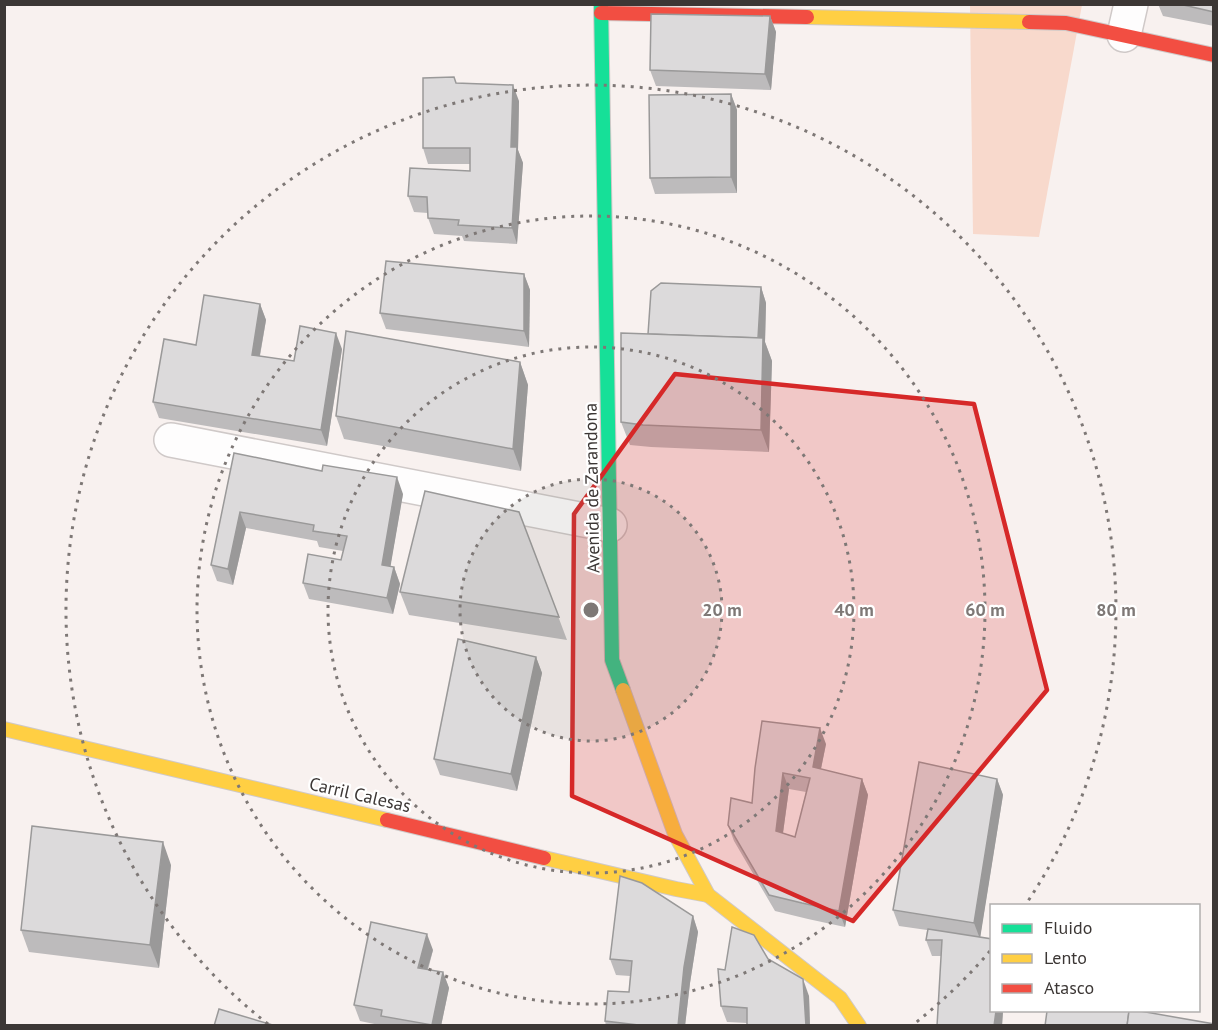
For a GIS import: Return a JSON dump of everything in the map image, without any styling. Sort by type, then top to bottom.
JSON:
[{"type":"street","points":[[601,9],[938,12],[1066,23],[1128,20],[1214,55]]},
{"type":"street","name":"Avenida de Zarandona","points":[[601,9],[612,660],[675,834],[708,895],[840,998],[859,1026]]},
{"type":"street","points":[[171,440],[610,525]]},
{"type":"street","name":"Carril Calesas","points":[[4,729],[708,895]]},
{"type":"highlighted area","points":[[675,374],[974,404],[1047,690],[853,921],[572,796],[574,514]]},
{"type":"shaded area","points":[[970,5],[1082,5],[1039,237],[973,234]]},
{"type":"building","points":[[1179,4],[1214,4],[1214,12]]},
{"type":"building","points":[[651,14],[770,16],[765,74],[650,70]]},
{"type":"building","points":[[454,77],[456,83],[513,85],[511,147],[517,147],[512,228],[458,225],[459,220],[428,218],[427,197],[408,196],[410,168],[470,171],[470,148],[423,148],[423,78]]},
{"type":"building","points":[[731,94],[731,177],[650,178],[649,95]]},
{"type":"building","points":[[386,261],[524,274],[524,331],[380,313]]},
{"type":"building","points":[[661,283],[761,287],[758,338],[648,334],[651,291]]},
{"type":"building","points":[[204,295],[260,304],[252,355],[294,361],[300,326],[336,333],[321,430],[153,402],[164,339],[196,345]]},
{"type":"building","points":[[346,331],[520,362],[513,449],[336,416]]},
{"type":"building","points":[[621,333],[763,338],[761,430],[621,422]]},
{"type":"building","points":[[234,453],[322,471],[323,465],[397,477],[382,565],[394,567],[387,598],[303,583],[308,554],[341,560],[347,536],[313,531],[314,525],[240,512],[228,569],[211,565]]},
{"type":"building","points":[[425,491],[519,512],[559,617],[400,592]]},
{"type":"building","points":[[458,639],[536,657],[511,774],[434,759]]},
{"type":"building","points":[[762,721],[820,728],[813,767],[862,779],[839,911],[769,895],[728,825],[731,798],[752,803]],"holes":[[[783,773],[810,778],[795,837],[776,831]]]},
{"type":"building","points":[[919,762],[997,779],[974,923],[893,910]]},
{"type":"building","points":[[32,826],[163,842],[150,945],[21,930]]},
{"type":"building","points":[[620,876],[642,883],[693,916],[684,967],[678,1026],[647,1026],[605,1021],[608,991],[629,992],[632,961],[610,959]]},
{"type":"building","points":[[371,922],[427,934],[418,968],[443,972],[432,1025],[381,1016],[382,1010],[354,1005]]},
{"type":"building","points":[[732,927],[754,935],[768,959],[803,979],[806,1026],[747,1026],[747,1008],[721,1006],[718,969],[725,970]]},
{"type":"building","points":[[928,929],[990,939],[990,1012],[996,1012],[994,1026],[937,1026],[942,940],[926,940]]},
{"type":"building","points":[[219,1009],[276,1026],[214,1026]]},
{"type":"building","points":[[1047,1012],[1129,1012],[1127,1026],[1045,1026]]},
{"type":"building","points":[[1129,1012],[1146,1012],[1214,1024],[1214,1026],[1127,1026]]},
{"type":"traffic: fast","points":[[601,4],[612,660],[623,690]]},
{"type":"traffic: slow","points":[[807,17],[1029,22]]},
{"type":"traffic: slow","points":[[623,690],[675,834],[708,895],[840,998],[859,1026]]},
{"type":"traffic: slow","points":[[4,729],[387,820]]},
{"type":"traffic: slow","points":[[544,858],[708,895]]},
{"type":"traffic: jam","points":[[601,13],[807,17]]},
{"type":"traffic: jam","points":[[1029,22],[1066,23],[1214,55]]},
{"type":"traffic: jam","points":[[387,820],[544,858]]}]
